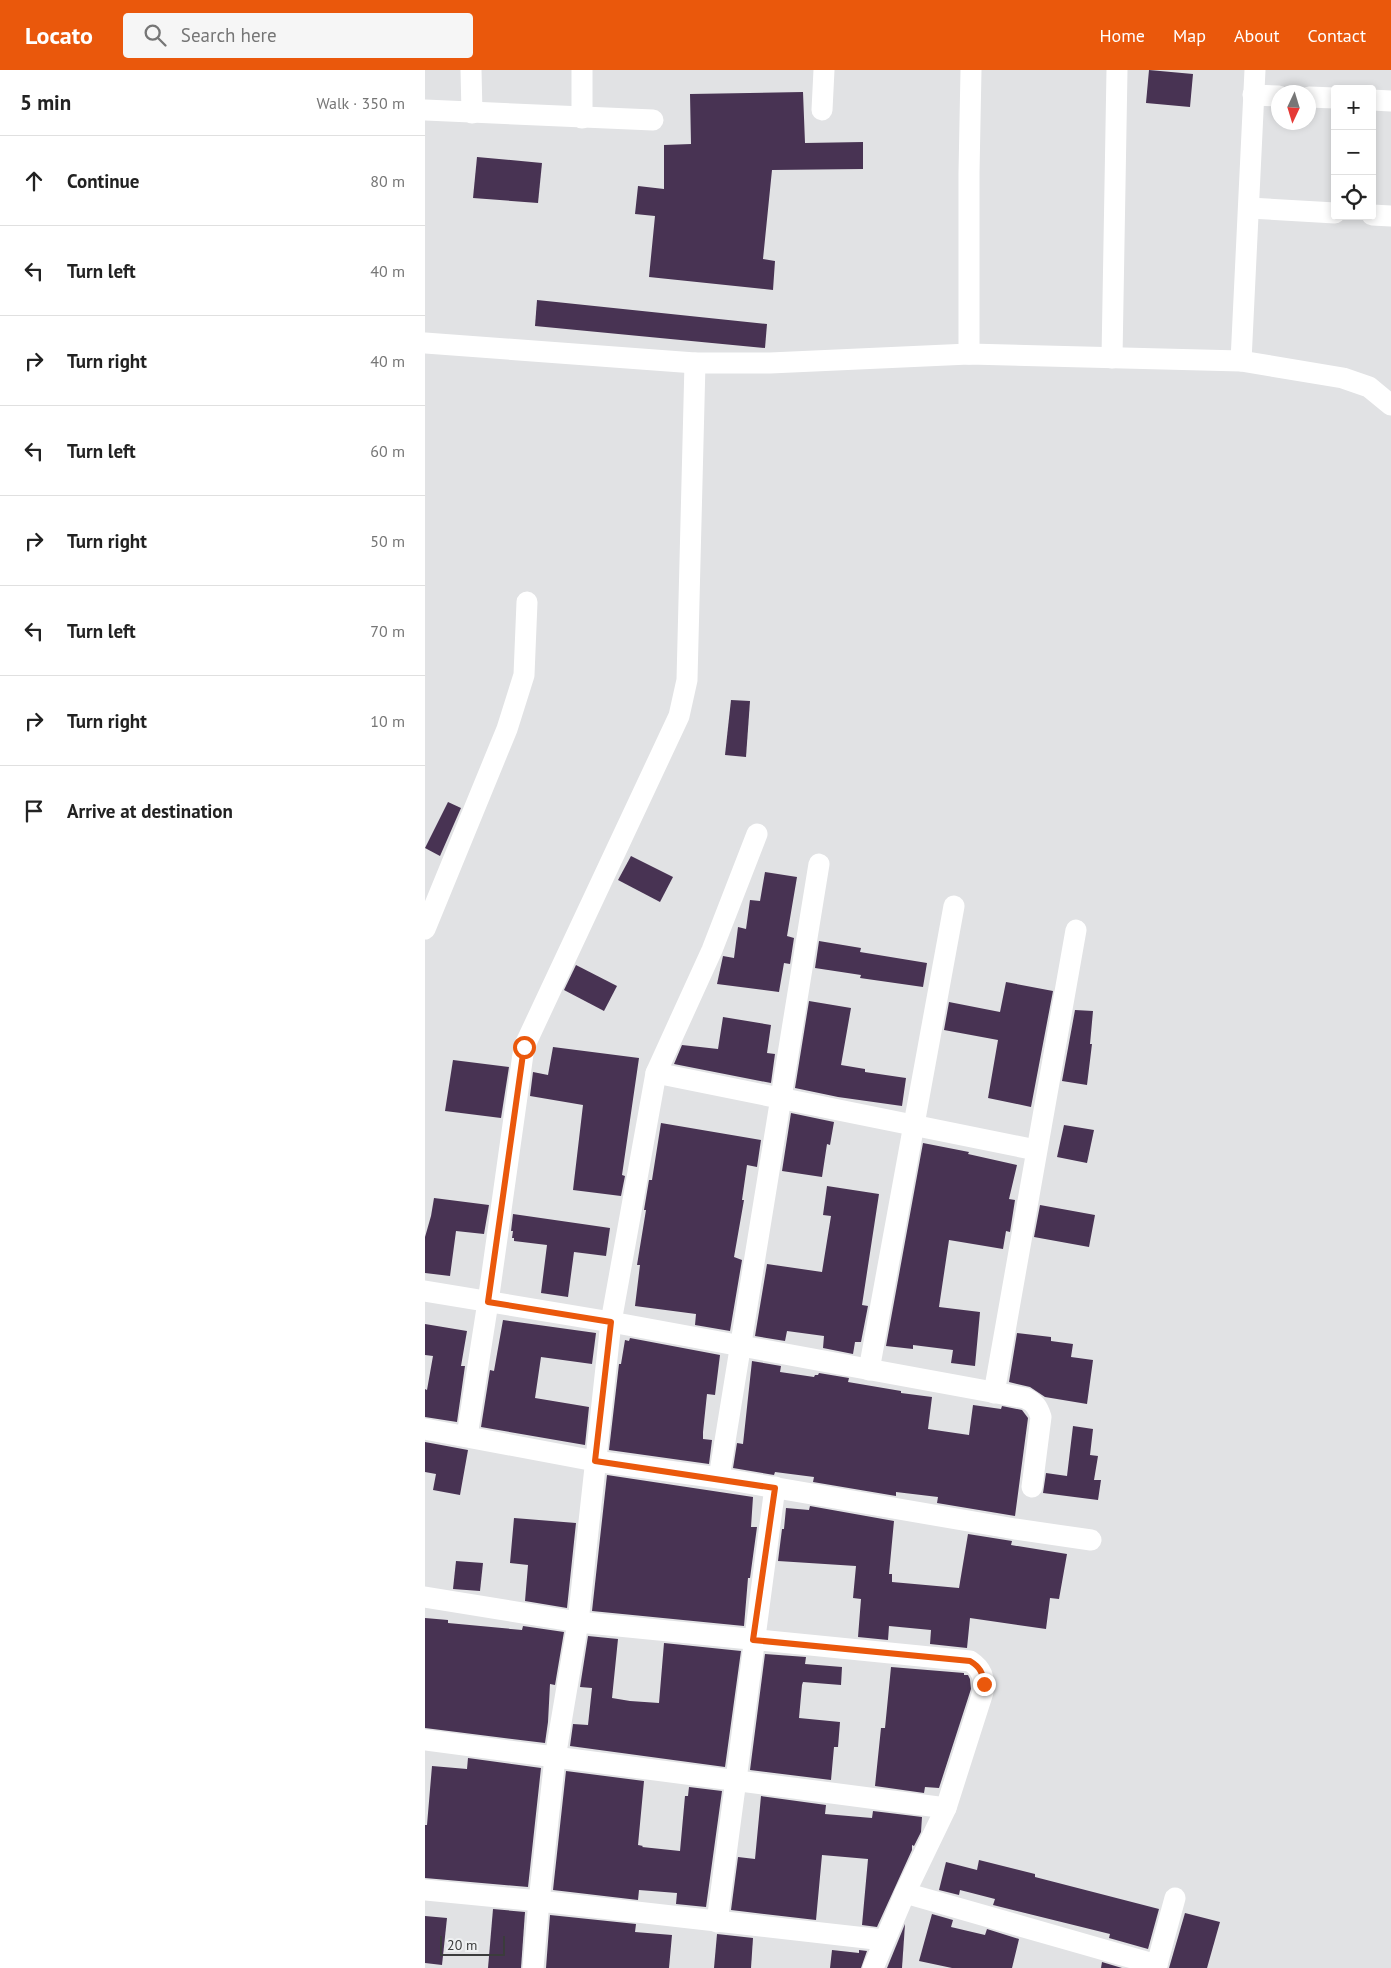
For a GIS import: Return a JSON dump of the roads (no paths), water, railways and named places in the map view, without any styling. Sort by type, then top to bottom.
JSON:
[{"type":"street","points":[[471,70],[472,113]]},
{"type":"street","points":[[582,70],[582,118]]},
{"type":"street","points":[[822,110],[824,70]]},
{"type":"street","points":[[969,354],[971,70]]},
{"type":"street","points":[[1112,358],[1117,70]]},
{"type":"street","points":[[1241,361],[1255,70]]},
{"type":"street","points":[[1253,95],[1271,96]]},
{"type":"street","points":[[1316,97],[1331,98]]},
{"type":"street","points":[[1376,100],[1391,101]]},
{"type":"street","points":[[425,110],[653,120]]},
{"type":"street","points":[[1249,208],[1331,213]]},
{"type":"street","points":[[1376,215],[1391,216]]},
{"type":"street","points":[[425,343],[695,363],[770,363],[969,354],[1241,361],[1343,378],[1369,387],[1391,405]]},
{"type":"street","points":[[467,1436],[524,1047],[679,716],[687,680],[695,363]]},
{"type":"street","points":[[425,930],[510,720],[524,675],[527,602]]},
{"type":"street","points":[[533,1968],[555,1758],[578,1622],[611,1322],[656,1073],[713,950],[757,834]]},
{"type":"street","points":[[719,1478],[819,864]]},
{"type":"street","points":[[869,1370],[954,906]]},
{"type":"street","points":[[994,1393],[1076,930]]},
{"type":"street","points":[[656,1073],[1036,1150]]},
{"type":"street","points":[[425,1291],[611,1322],[1025,1398],[1033,1401],[1041,1417],[1032,1487]]},
{"type":"street","points":[[425,1429],[595,1461],[719,1478],[1015,1529],[1091,1540]]},
{"type":"street","points":[[717,1922],[753,1640],[775,1488]]},
{"type":"street","points":[[425,1597],[578,1622],[970,1661],[979,1666],[983,1676],[983,1692],[946,1808],[905,1893],[873,1968]]},
{"type":"street","points":[[425,1740],[946,1808]]},
{"type":"street","points":[[425,1890],[885,1940]]},
{"type":"street","points":[[905,1893],[1157,1967],[1175,1898]]}]
